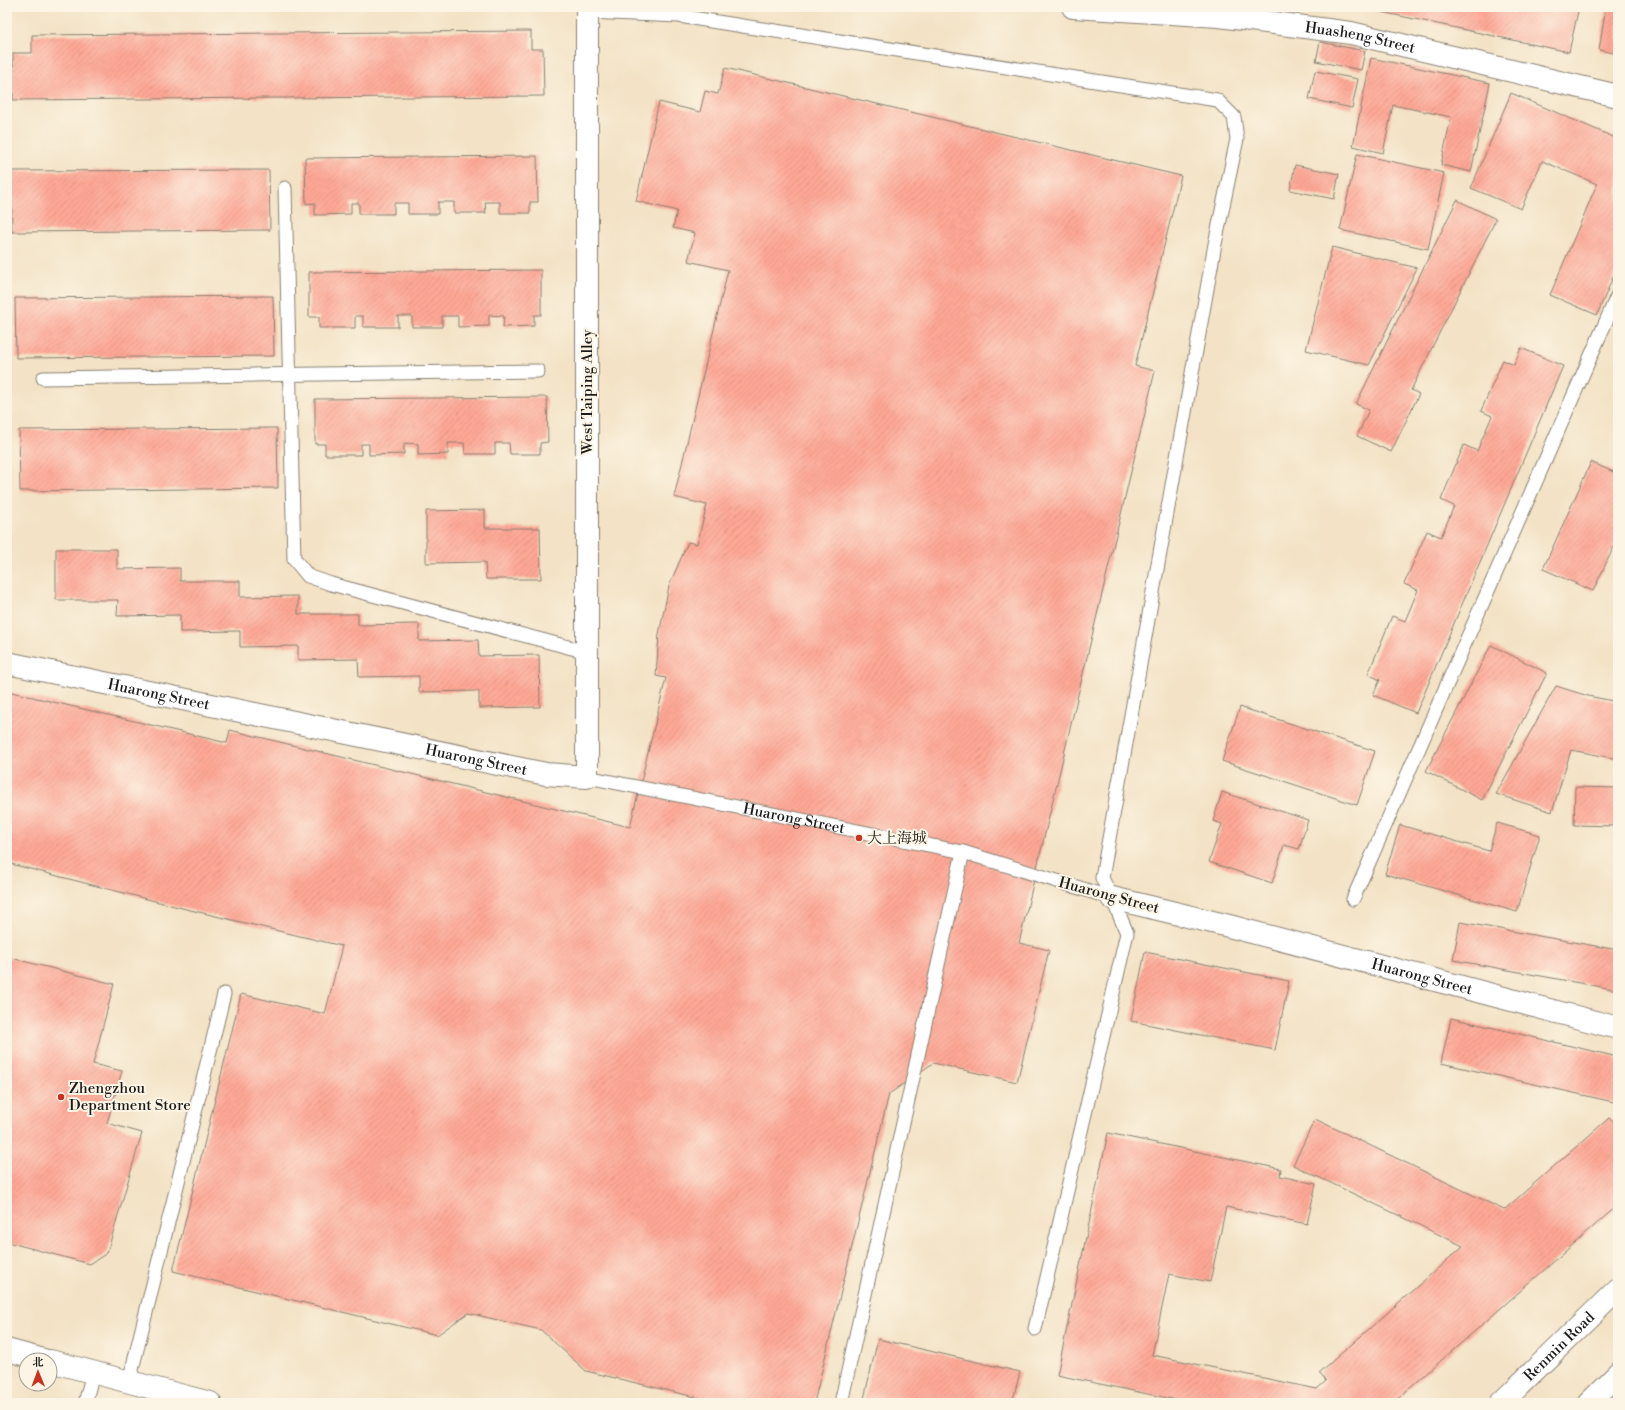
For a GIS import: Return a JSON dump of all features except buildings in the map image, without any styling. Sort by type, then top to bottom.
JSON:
[{"type":"street","name":"Huasheng Street","points":[[1073,7],[1219,16],[1351,33],[1618,96]]},
{"type":"street","name":"West Taiping Alley","points":[[586,777],[587,9]]},
{"type":"street","name":"Huarong Street","points":[[7,663],[546,774],[586,777]]},
{"type":"street","name":"Huarong Street","points":[[1112,898],[1225,925],[1618,1028]]},
{"type":"street","name":"Renmin Road","points":[[1501,1403],[1618,1289]]},
{"type":"street","points":[[7,1350],[18,1353]]},
{"type":"street","points":[[58,1364],[210,1403]]},
{"type":"street","points":[[1589,1403],[1618,1374]]},
{"type":"lane","points":[[587,9],[680,16],[1217,100],[1234,117],[1237,139],[1215,244],[1102,878],[1127,933],[1035,1329]]},
{"type":"lane","points":[[285,188],[294,559],[308,576],[331,584],[587,652]]},
{"type":"lane","points":[[1353,899],[1618,294]]},
{"type":"lane","points":[[43,378],[538,371]]},
{"type":"lane","name":"Huarong Street","points":[[586,777],[963,852],[1112,898]]},
{"type":"lane","points":[[841,1403],[963,852]]},
{"type":"lane","points":[[129,1382],[224,994]]},
{"type":"lane","points":[[85,1403],[93,1373]]},
{"type":"place","name":"大上海城","points":[[859,838]]},
{"type":"place","name":"Zhengzhou Department Store","points":[[61,1097]]}]
